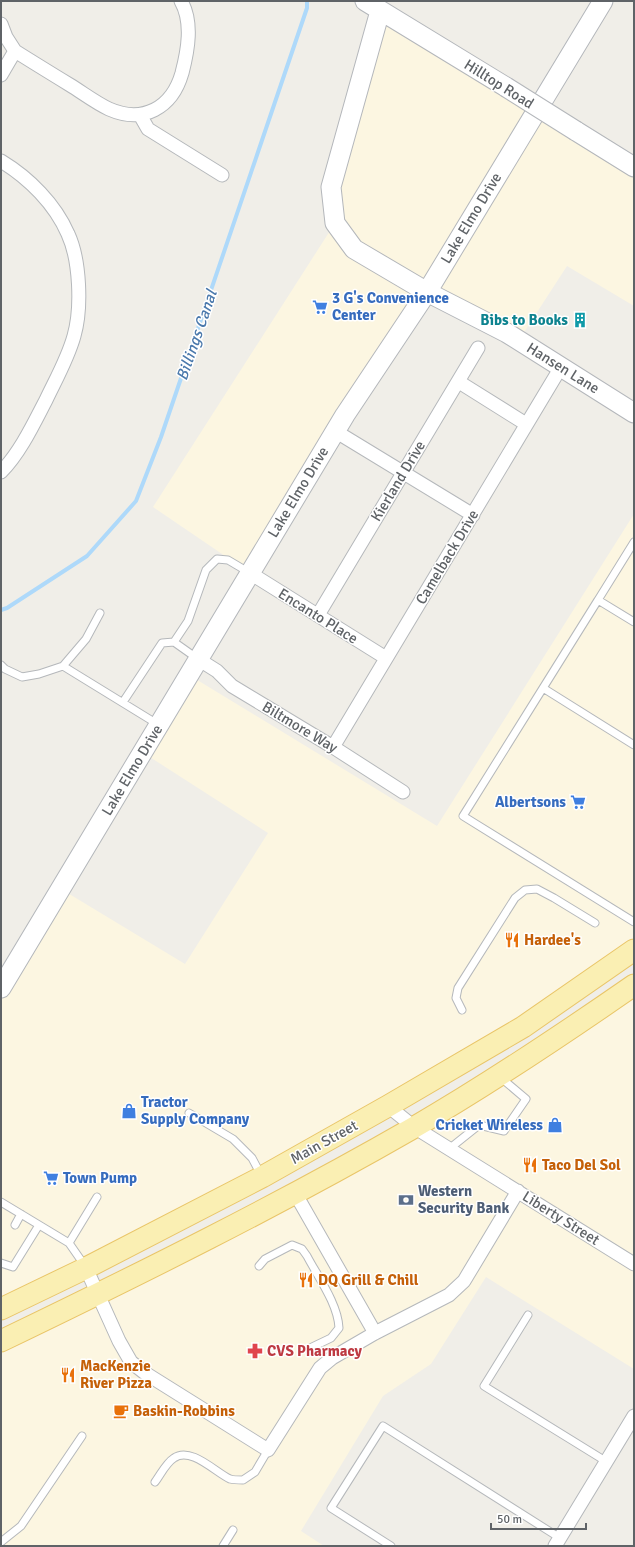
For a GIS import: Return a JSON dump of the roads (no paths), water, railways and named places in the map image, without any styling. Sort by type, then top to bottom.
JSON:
[{"type":"main road","name":"Lake Elmo Drive","points":[[1,987],[335,431],[428,292],[603,1]]},
{"type":"main road","name":"Hansen Lane","points":[[372,6],[331,187],[335,223],[354,248],[428,292],[507,333],[634,413]]},
{"type":"main road","name":"Hilltop Road","points":[[372,6],[634,167]]},
{"type":"main road","name":"Main Street","points":[[1,1309],[86,1268],[262,1177],[388,1106],[523,1027],[634,950]]},
{"type":"main road","name":"Main Street","points":[[1,1341],[98,1294],[295,1193],[414,1127],[544,1047],[634,985]]},
{"type":"street","points":[[1,24],[6,37],[16,51],[109,109],[126,115],[140,115],[152,112],[164,104],[174,92],[179,82],[184,64],[188,30],[186,9],[181,1]]},
{"type":"street","points":[[1,74],[16,51]]},
{"type":"street","points":[[140,115],[148,129],[222,175]]},
{"type":"street","points":[[1,161],[11,167],[34,187],[54,208],[69,234],[77,266],[79,300],[74,335],[64,363],[32,426],[15,454],[1,472]]},
{"type":"street","name":"Kierland Drive","points":[[318,615],[478,348]]},
{"type":"street","name":"Camelback Drive","points":[[333,747],[561,367]]},
{"type":"street","points":[[459,382],[526,424]]},
{"type":"street","points":[[335,431],[473,515]]},
{"type":"street","name":"Encanto Place","points":[[250,573],[386,658]]},
{"type":"street","name":"Biltmore Way","points":[[198,659],[218,671],[232,686],[404,792]]},
{"type":"street","name":"Liberty Street","points":[[388,1106],[414,1127],[633,1261]]},
{"type":"street","points":[[86,1268],[131,1362],[145,1374],[268,1450],[320,1368],[332,1358],[375,1333],[449,1295],[464,1281],[518,1191]]},
{"type":"street","points":[[295,1193],[375,1333]]},
{"type":"street","points":[[558,1542],[634,1416]]},
{"type":"lane","points":[[634,542],[463,816],[634,922]]},
{"type":"lane","points":[[174,642],[188,621],[206,570],[217,559],[228,560],[250,573]]},
{"type":"lane","points":[[598,600],[634,622]]},
{"type":"lane","points":[[1,665],[5,669],[22,677],[38,674],[63,666],[86,639],[100,613]]},
{"type":"lane","points":[[123,702],[162,643],[174,642],[198,659]]},
{"type":"lane","points":[[63,666],[159,725]]},
{"type":"lane","points":[[543,688],[634,745]]},
{"type":"lane","points":[[462,1010],[456,998],[458,988],[514,898],[525,890],[537,889],[595,923]]},
{"type":"lane","points":[[449,1149],[479,1125],[504,1131],[526,1098],[499,1076]]},
{"type":"lane","points":[[189,1113],[233,1139],[252,1158],[262,1177]]},
{"type":"lane","points":[[68,1244],[97,1197]]},
{"type":"lane","points":[[2,1204],[21,1214],[68,1244],[86,1268]]},
{"type":"lane","points":[[15,1225],[21,1214]]},
{"type":"lane","points":[[1,1263],[13,1267],[39,1225]]},
{"type":"lane","points":[[259,1266],[265,1259],[292,1245],[302,1249],[307,1256],[331,1301],[338,1319],[339,1328],[331,1338],[308,1349]]},
{"type":"lane","points":[[528,1314],[484,1386],[607,1462]]},
{"type":"lane","points":[[391,1546],[331,1508],[383,1426],[558,1542]]},
{"type":"lane","points":[[1,1542],[21,1526],[82,1436]]},
{"type":"lane","points":[[155,1482],[175,1457],[188,1455],[200,1460],[231,1479],[243,1480],[255,1472],[268,1450]]},
{"type":"lane","points":[[223,1546],[233,1530]]},
{"type":"waterway","name":"Billings Canal","points":[[1,610],[7,608],[87,556],[136,501],[161,437],[307,8],[307,1]]},
{"type":"place","name":"3 G's Convenience Center","points":[[320,307]]},
{"type":"place","name":"Bibs to Books","points":[[580,320]]},
{"type":"place","name":"Albertsons","points":[[578,802]]},
{"type":"place","name":"Hardee's","points":[[512,940]]},
{"type":"place","name":"Tractor Supply Company","points":[[129,1111]]},
{"type":"place","name":"Cricket Wireless","points":[[555,1125]]},
{"type":"place","name":"Taco Del Sol","points":[[530,1165]]},
{"type":"place","name":"Town Pump","points":[[51,1178]]},
{"type":"place","name":"Western Security Bank","points":[[406,1200]]},
{"type":"place","name":"DQ Grill & Chill","points":[[306,1280]]},
{"type":"place","name":"CVS Pharmacy","points":[[255,1351]]},
{"type":"place","name":"MacKenzie River Pizza","points":[[68,1375]]},
{"type":"place","name":"Baskin-Robbins","points":[[121,1411]]}]
